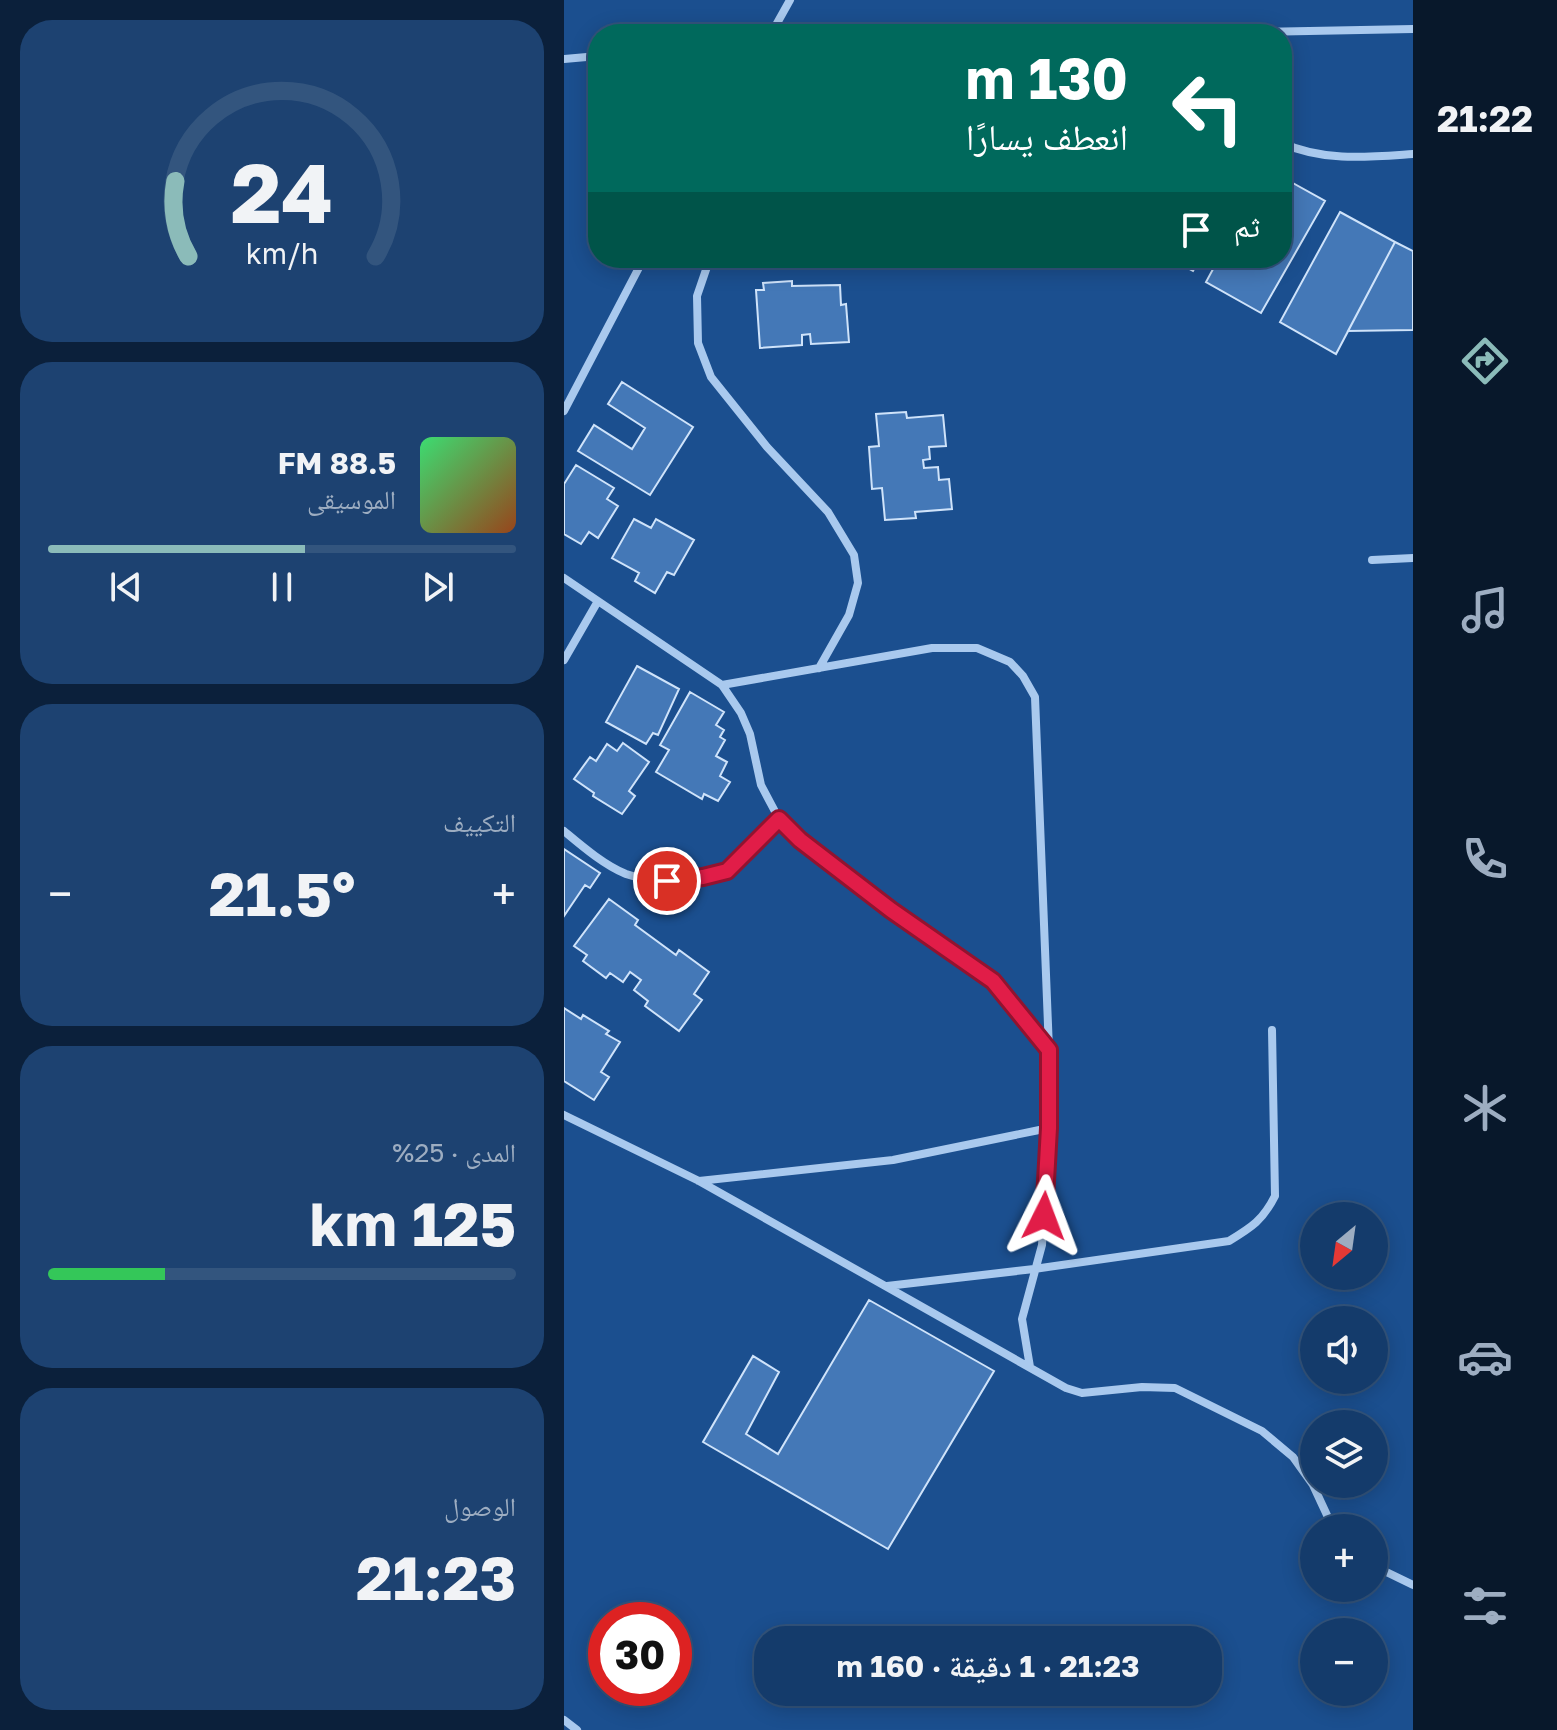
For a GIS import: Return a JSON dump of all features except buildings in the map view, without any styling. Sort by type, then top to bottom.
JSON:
[{"type":"street","points":[[777,24],[790,0]]},
{"type":"street","points":[[1292,31],[1413,29]]},
{"type":"street","points":[[564,59],[588,57]]},
{"type":"street","points":[[1292,146],[1316,154],[1353,158],[1413,154]]},
{"type":"street","points":[[564,411],[639,268]]},
{"type":"street","points":[[707,268],[697,296],[698,343],[711,377],[767,447],[828,512],[854,555],[858,583],[849,615],[819,668]]},
{"type":"street","points":[[1372,560],[1413,558]]},
{"type":"street","points":[[564,578],[722,685],[741,713],[750,734],[761,785],[779,819],[800,840],[891,910],[993,981],[1049,1050]]},
{"type":"street","points":[[564,660],[598,601]]},
{"type":"street","points":[[722,685],[932,648],[977,648],[1010,662],[1023,676],[1035,697],[1049,1050],[1049,1128],[1042,1245],[1022,1319],[1030,1367]]},
{"type":"street","points":[[564,831],[586,850],[626,874],[667,881],[727,871],[779,819]]},
{"type":"street","points":[[886,1286],[1229,1241],[1254,1225],[1266,1214],[1275,1196],[1272,1030]]},
{"type":"street","points":[[564,1115],[699,1181],[1066,1388],[1082,1393],[1142,1387],[1175,1388],[1262,1431],[1293,1457],[1313,1485],[1326,1514]]},
{"type":"street","points":[[699,1181],[893,1160],[1049,1128]]},
{"type":"street","points":[[1388,1573],[1413,1585]]},
{"type":"street","points":[[564,1720],[577,1730]]},
{"type":"route","points":[[667,881],[727,871],[779,819],[800,840],[891,910],[993,981],[1049,1050],[1044,1216]]}]
